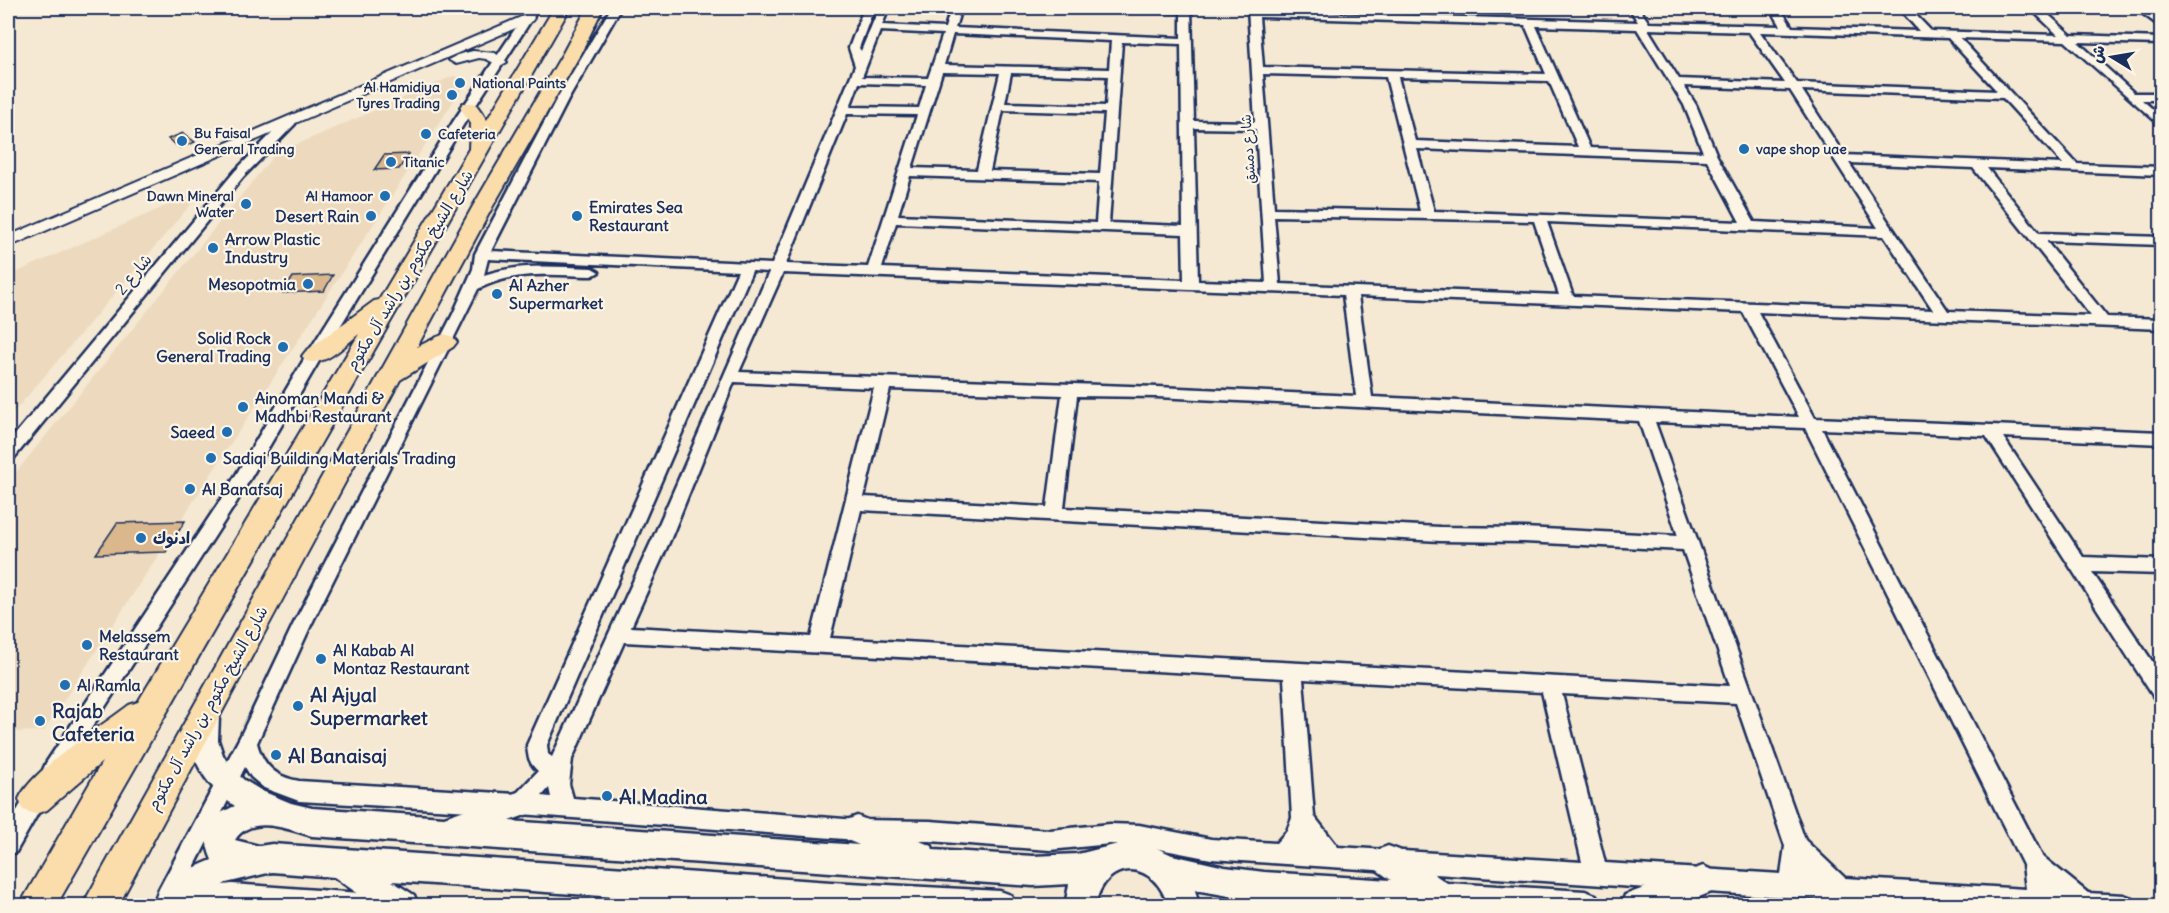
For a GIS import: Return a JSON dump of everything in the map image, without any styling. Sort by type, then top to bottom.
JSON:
[{"type":"main road","name":"شارع الشيخ مكتوم بن راشد آل مكتوم","points":[[36,906],[562,8]]},
{"type":"main road","name":"شارع الشيخ مكتوم بن راشد آل مكتوم","points":[[99,906],[478,216],[572,53],[595,8]]},
{"type":"main road","points":[[572,53],[601,34]]},
{"type":"main road","points":[[469,107],[479,123],[479,151]]},
{"type":"main road","points":[[478,216],[473,246],[482,254]]},
{"type":"main road","points":[[314,356],[391,298]]},
{"type":"main road","points":[[389,380],[414,359],[445,342]]},
{"type":"main road","points":[[35,799],[68,770],[129,725],[161,693]]},
{"type":"main road","points":[[207,708],[203,738],[210,764],[226,783],[272,811],[292,817],[334,825],[1033,871],[1078,869],[1100,865],[1112,858],[1142,855],[1168,869],[1178,881],[1184,895],[1184,906]]},
{"type":"main road","points":[[441,832],[521,804]]},
{"type":"main road","points":[[272,811],[252,813],[233,822],[225,830],[220,846],[224,852],[231,855],[821,901],[1000,906]]},
{"type":"main road","points":[[857,830],[939,864]]},
{"type":"main road","points":[[167,906],[194,884],[214,873],[234,864],[272,858]]},
{"type":"main road","points":[[1388,860],[1441,897]]},
{"type":"main road","points":[[340,863],[403,906]]},
{"type":"main road","points":[[1080,906],[1084,886],[1100,865]]},
{"type":"main road","points":[[1168,869],[1245,885],[1585,906]]},
{"type":"main road","points":[[1636,906],[1703,881]]},
{"type":"street","points":[[162,906],[247,743],[302,625],[473,285],[480,269],[482,254],[562,100],[616,8]]},
{"type":"street","points":[[860,64],[854,48],[869,8]]},
{"type":"street","points":[[521,804],[557,765],[619,634],[778,267],[884,8]]},
{"type":"street","points":[[874,272],[956,8]]},
{"type":"street","points":[[1138,8],[1186,8],[1191,285]]},
{"type":"street","points":[[1634,8],[1674,82],[1690,105],[1711,156],[1749,226]]},
{"type":"street","points":[[1775,8],[1789,30]]},
{"type":"street","points":[[1904,8],[1928,34]]},
{"type":"street","points":[[2035,8],[2162,124]]},
{"type":"street","points":[[2140,8],[2162,25]]},
{"type":"street","points":[[1253,11],[1371,12],[1529,22],[2162,41]]},
{"type":"street","name":"شارع دمشق","points":[[1253,11],[1273,288]]},
{"type":"street","points":[[8,845],[35,799],[230,500],[314,356],[469,107],[531,13]]},
{"type":"street","points":[[8,242],[45,221],[291,121],[531,13]]},
{"type":"street","points":[[1529,22],[1586,152]]},
{"type":"street","points":[[876,28],[1186,41]]},
{"type":"street","points":[[1752,28],[1793,86],[1944,315]]},
{"type":"street","points":[[1951,35],[2074,168]]},
{"type":"street","points":[[1102,227],[1118,39]]},
{"type":"street","points":[[326,106],[465,57],[483,54],[500,62]]},
{"type":"street","points":[[936,68],[1114,73]]},
{"type":"street","points":[[983,174],[1006,70]]},
{"type":"street","points":[[1257,70],[1554,78]]},
{"type":"street","points":[[1391,74],[1428,215]]},
{"type":"street","points":[[856,80],[932,82]]},
{"type":"street","points":[[1674,82],[2007,95]]},
{"type":"street","points":[[2131,96],[2162,97]]},
{"type":"street","points":[[998,106],[1111,110]]},
{"type":"street","points":[[844,110],[922,112]]},
{"type":"street","name":"شارع 2","points":[[8,454],[239,174],[291,121]]},
{"type":"street","points":[[1187,124],[1262,126]]},
{"type":"street","points":[[1410,145],[1711,156]]},
{"type":"street","points":[[1841,159],[2162,171]]},
{"type":"street","points":[[1977,164],[2103,322]]},
{"type":"street","points":[[904,172],[1106,178]]},
{"type":"street","points":[[1268,212],[1539,218],[1888,232]]},
{"type":"street","points":[[1539,218],[1568,301]]},
{"type":"street","points":[[890,219],[1189,230]]},
{"type":"street","points":[[2035,237],[2162,242]]},
{"type":"street","points":[[482,254],[1350,292],[2162,324]]},
{"type":"street","points":[[473,285],[491,275],[513,270],[596,272],[645,262]]},
{"type":"street","points":[[557,765],[538,758],[537,745],[747,266]]},
{"type":"street","points":[[1242,287],[1256,280],[1272,266],[1288,282],[1306,290]]},
{"type":"street","points":[[1350,292],[1365,403]]},
{"type":"street","points":[[736,293],[766,295]]},
{"type":"street","points":[[1748,307],[2034,863],[2039,888],[2032,901]]},
{"type":"street","points":[[729,377],[1070,391],[1157,392],[1810,424],[2162,438]]},
{"type":"street","points":[[819,644],[883,384]]},
{"type":"street","points":[[1055,512],[1070,391]]},
{"type":"street","points":[[1645,416],[1796,846],[1794,872],[1786,886]]},
{"type":"street","points":[[1990,430],[2162,693]]},
{"type":"street","points":[[854,503],[1055,512],[1427,534],[1524,535],[1689,543]]},
{"type":"street","points":[[2078,564],[2162,567]]},
{"type":"street","points":[[619,634],[1743,695]]},
{"type":"street","points":[[1281,854],[1295,838],[1303,818],[1293,672]]},
{"type":"street","points":[[1551,685],[1596,873]]},
{"type":"street","points":[[247,743],[253,764],[258,772],[275,785],[287,789],[567,807],[857,830],[930,831],[1050,840],[1132,834],[1211,849],[2124,906]]},
{"type":"street","points":[[557,765],[562,799],[567,807]]},
{"type":"street","points":[[1303,818],[1332,857]]},
{"type":"street","points":[[1796,846],[1822,873],[1843,890]]},
{"type":"street","points":[[2034,863],[2052,881],[2085,904]]},
{"type":"street","points":[[181,906],[205,898],[232,895],[389,906]]},
{"type":"shaded area","points":[[453,76],[468,79],[44,731],[8,732],[8,482],[275,154]]},
{"type":"shaded area","points":[[204,189],[8,419],[8,276]]},
{"type":"building","name":"Bu Faisal General Trading","points":[[183,133],[195,142],[180,148],[168,139]]},
{"type":"building","name":"Titanic","points":[[409,154],[399,169],[374,170],[384,155]]},
{"type":"building","name":"Mesopotmia","points":[[333,275],[324,291],[283,293],[293,277]]},
{"type":"building","name":"ادنوك","points":[[185,521],[166,552],[96,554],[117,523]]},
{"type":"place","name":"National Paints","points":[[460,83]]},
{"type":"place","name":"Al Hamidiya Tyres Trading","points":[[452,95]]},
{"type":"place","name":"Cafeteria","points":[[426,134]]},
{"type":"place","name":"Bu Faisal General Trading","points":[[182,141]]},
{"type":"place","name":"vape shop uae","points":[[1744,149]]},
{"type":"place","name":"Titanic","points":[[391,162]]},
{"type":"place","name":"Al Hamoor","points":[[385,196]]},
{"type":"place","name":"Dawn Mineral Water","points":[[246,204]]},
{"type":"place","name":"Desert Rain","points":[[371,216]]},
{"type":"place","name":"Emirates Sea Restaurant","points":[[577,216]]},
{"type":"place","name":"Arrow Plastic Industry","points":[[213,248]]},
{"type":"place","name":"Mesopotmia","points":[[308,284]]},
{"type":"place","name":"Al Azher Supermarket","points":[[497,294]]},
{"type":"place","name":"Solid Rock General Trading","points":[[283,347]]},
{"type":"place","name":"Ainoman Mandi & Madhbi Restaurant","points":[[243,407]]},
{"type":"place","name":"Saeed","points":[[227,432]]},
{"type":"place","name":"Sadiqi Building Materials Trading","points":[[211,458]]},
{"type":"place","name":"Al Banafsaj","points":[[190,489]]},
{"type":"place","name":"ادنوك","points":[[141,538]]},
{"type":"place","name":"Melassem Restaurant","points":[[87,645]]},
{"type":"place","name":"Al Kabab Al Montaz Restaurant","points":[[321,659]]},
{"type":"place","name":"Al Ramla","points":[[65,685]]},
{"type":"place","name":"Al Ajyal Supermarket","points":[[298,706]]},
{"type":"place","name":"Rajab Cafeteria","points":[[40,721]]},
{"type":"place","name":"Al Banaisaj","points":[[276,755]]},
{"type":"place","name":"Al Madina","points":[[607,796]]}]
